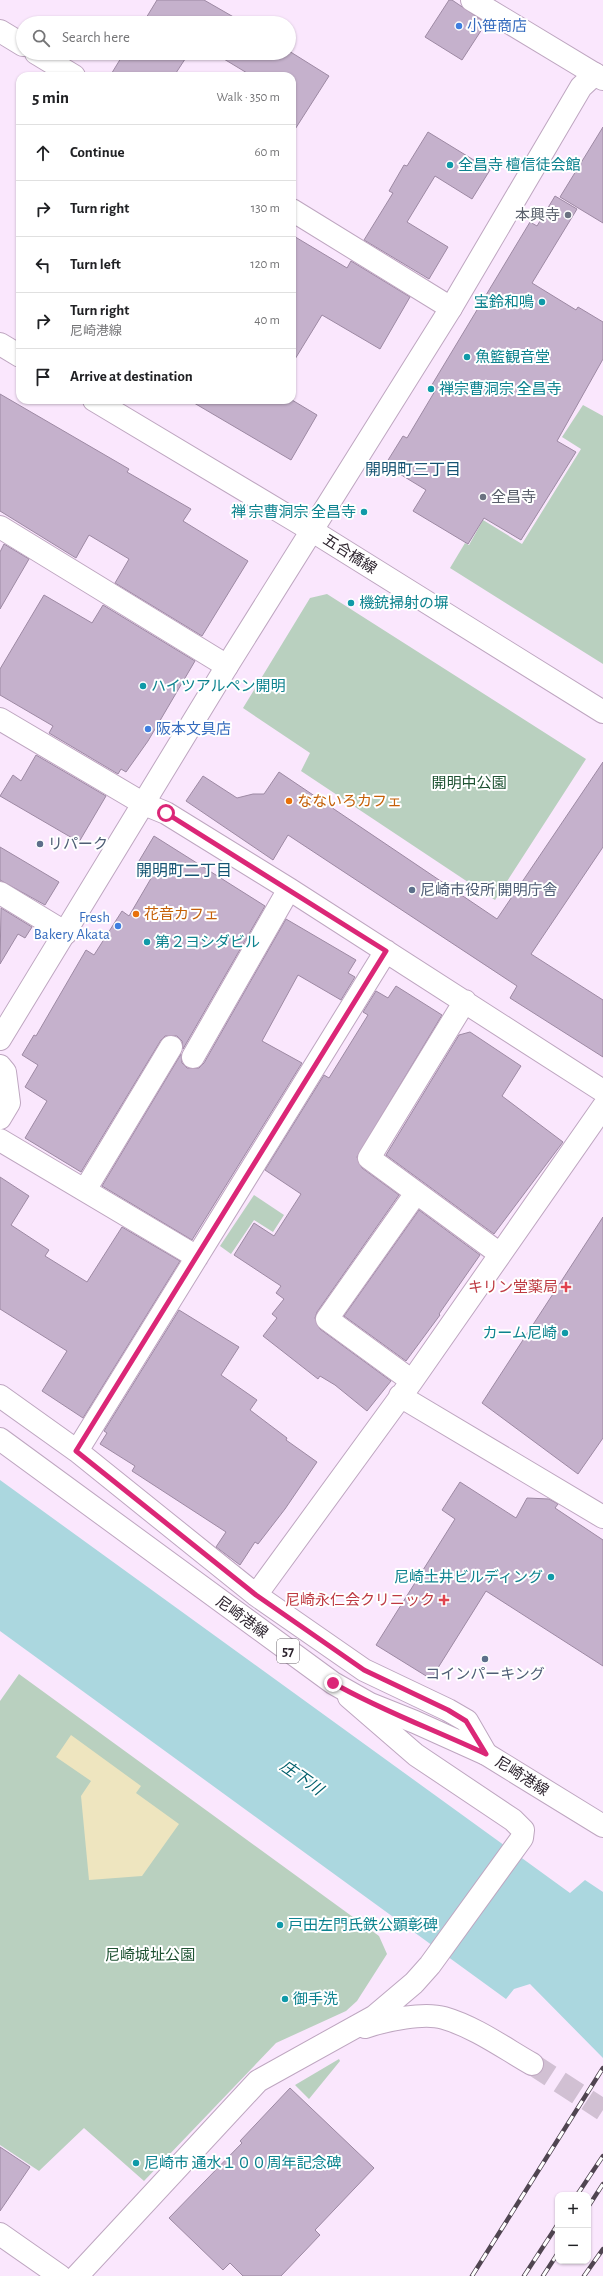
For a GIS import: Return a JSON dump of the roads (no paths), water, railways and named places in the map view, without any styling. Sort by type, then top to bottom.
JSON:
[{"type":"street","points":[[0,1038],[66,933],[226,666],[451,308],[581,87],[600,70],[472,0]]},
{"type":"street","points":[[0,31],[16,41]]},
{"type":"street","points":[[48,60],[67,72]]},
{"type":"street","points":[[296,212],[451,308]]},
{"type":"street","points":[[0,344],[16,354]]},
{"type":"street","name":"五合橋線","points":[[101,404],[311,530],[603,712]]},
{"type":"street","points":[[0,527],[226,666]]},
{"type":"street","points":[[0,719],[144,804],[166,813],[289,889],[603,1091]]},
{"type":"street","points":[[193,1057],[289,889]]},
{"type":"street","points":[[0,893],[66,933]]},
{"type":"street","points":[[76,1451],[386,951]]},
{"type":"street","points":[[465,1001],[369,1158],[500,1254]]},
{"type":"street","points":[[85,1190],[171,1047]]},
{"type":"street","points":[[0,1066],[5,1072],[9,1103],[0,1118]]},
{"type":"street","points":[[256,1595],[406,1388],[603,1107]]},
{"type":"street","points":[[0,1140],[197,1257]]},
{"type":"street","points":[[416,1193],[327,1319],[406,1388],[603,1517]]},
{"type":"street","points":[[0,1396],[76,1451],[256,1595],[364,1670],[448,1710],[466,1721],[486,1754]]},
{"type":"street","name":"尼崎港線","points":[[0,1440],[333,1683],[370,1704],[416,1722],[486,1754],[602,1823]]},
{"type":"street","points":[[77,2276],[258,2081],[332,2038],[375,2016],[414,1983],[430,1965],[523,1835],[522,1830],[516,1822],[416,1755],[333,1683]]},
{"type":"street","points":[[332,2038],[368,2026],[412,2017],[444,2018],[481,2035],[532,2064]]},
{"type":"street","points":[[0,2234],[60,2276]]},
{"type":"water","name":"庄下川","points":[[0,1480],[570,1893],[585,1880],[603,1892],[603,2058],[530,1984],[514,1989],[506,1999],[0,1631]]},
{"type":"tunnel","points":[[532,2064],[603,2110]]},
{"type":"railway","points":[[472,2276],[603,2068]]},
{"type":"railway","points":[[579,2192],[603,2156]]},
{"type":"railway","points":[[591,2202],[603,2184]]},
{"type":"railway","points":[[524,2276],[555,2228]]},
{"type":"railway","points":[[584,2276],[603,2249]]},
{"type":"railway","points":[[543,2276],[555,2258]]},
{"type":"place","name":"小笹商店","points":[[459,26]]},
{"type":"place","name":"全昌寺 檀信徒会館","points":[[450,165]]},
{"type":"place","name":"本興寺","points":[[568,215]]},
{"type":"place","name":"宝鈴和鳴","points":[[542,302]]},
{"type":"place","name":"魚籃観音堂","points":[[467,357]]},
{"type":"place","name":"禅宗曹洞宗 全昌寺","points":[[431,389]]},
{"type":"place","name":"全昌寺","points":[[483,497]]},
{"type":"place","name":"禅 宗曹洞宗 全昌寺","points":[[364,512]]},
{"type":"place","name":"機銃掃射の塀","points":[[351,603]]},
{"type":"place","name":"ハイツアルペン開明","points":[[143,686]]},
{"type":"place","name":"阪本文具店","points":[[148,729]]},
{"type":"place","name":"なないろカフェ","points":[[289,801]]},
{"type":"place","name":"リパーク","points":[[40,844]]},
{"type":"place","name":"尼崎市役所 開明庁舎","points":[[412,890]]},
{"type":"place","name":"花音カフェ","points":[[136,914]]},
{"type":"place","name":"Fresh Bakery Akata","points":[[118,926]]},
{"type":"place","name":"第２ヨシダビル","points":[[147,942]]},
{"type":"place","name":"キリン堂薬局","points":[[566,1287]]},
{"type":"place","name":"カーム尼崎","points":[[565,1333]]},
{"type":"place","name":"尼崎土井ビルディング","points":[[551,1577]]},
{"type":"place","name":"尼崎永仁会クリニック","points":[[444,1600]]},
{"type":"place","name":"コインパーキング","points":[[485,1659]]},
{"type":"place","name":"戸田左門氏鉄公顕彰碑","points":[[280,1925]]},
{"type":"place","name":"御手洗","points":[[285,1999]]},
{"type":"place","name":"尼崎市 通水１００周年記念碑","points":[[136,2163]]},
{"type":"district","name":"開明町三丁目","points":[[413,469]]},
{"type":"district","name":"開明町二丁目","points":[[184,870]]},
{"type":"park label","name":"開明中公園","points":[[469,783]]},
{"type":"park label","name":"尼崎城址公園","points":[[150,1955]]}]
